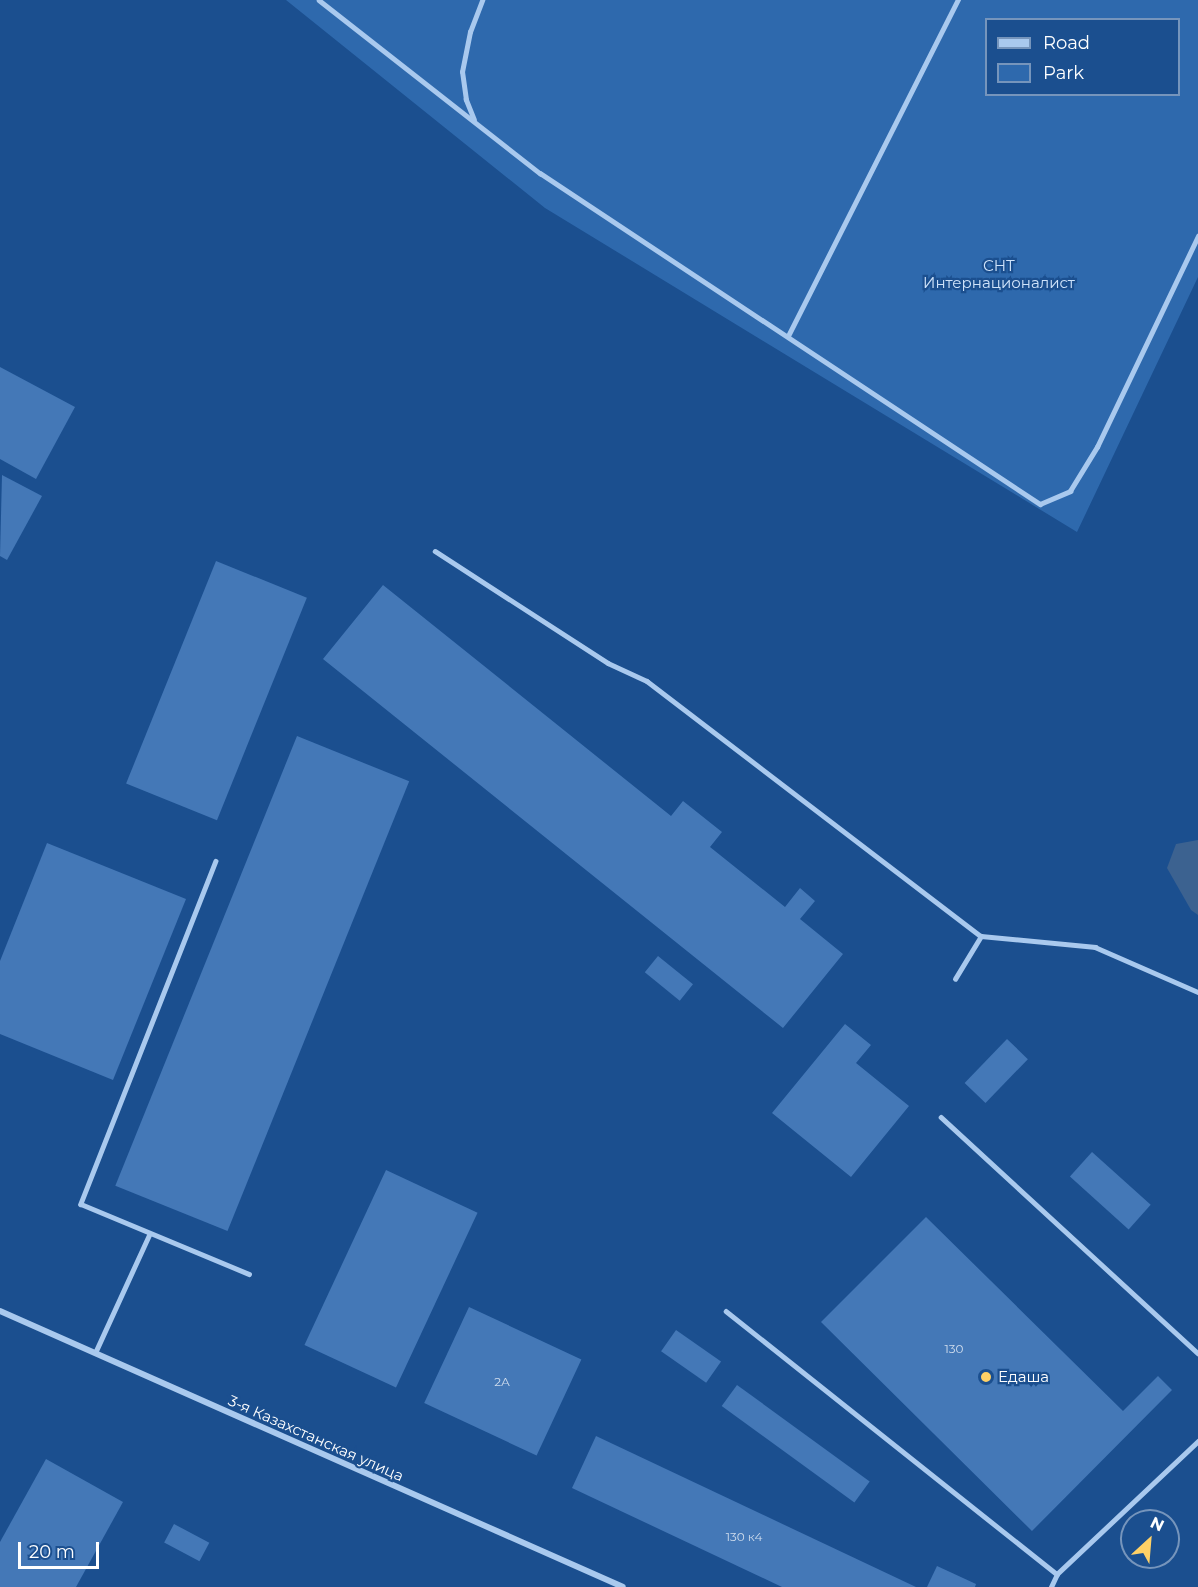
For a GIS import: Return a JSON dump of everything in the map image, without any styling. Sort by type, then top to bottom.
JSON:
[{"type":"street","name":"3-я Казахстанская улица","points":[[0,1311],[623,1587]]},
{"type":"lane","points":[[319,0],[540,173],[1040,504],[1070,490],[1097,447],[1198,236]]},
{"type":"lane","points":[[475,123],[466,100],[462,72],[470,32],[482,0]]},
{"type":"lane","points":[[788,336],[958,0]]},
{"type":"lane","points":[[435,551],[608,663],[647,681],[981,936],[1095,946],[1198,992]]},
{"type":"lane","points":[[216,861],[81,1204],[249,1274]]},
{"type":"lane","points":[[955,979],[981,936]]},
{"type":"lane","points":[[941,1117],[1198,1353]]},
{"type":"lane","points":[[95,1353],[149,1234]]},
{"type":"lane","points":[[726,1311],[1057,1574]]},
{"type":"lane","points":[[1051,1587],[1057,1574],[1198,1441]]},
{"type":"green space","name":"СНТ Интернационалист","points":[[286,0],[1198,0],[1198,277],[1077,532],[545,208]]},
{"type":"shaded area","points":[[1198,840],[1198,915],[1191,910],[1167,868],[1176,844]]},
{"type":"building","points":[[0,367],[75,407],[36,479],[0,459]]},
{"type":"building","points":[[2,475],[42,496],[7,560],[0,556]]},
{"type":"building","points":[[216,561],[307,598],[217,820],[126,784]]},
{"type":"building","points":[[383,585],[671,816],[683,801],[722,832],[710,847],[785,907],[800,888],[815,901],[800,919],[843,954],[783,1028],[323,659]]},
{"type":"building","points":[[297,736],[409,781],[228,1231],[115,1186]]},
{"type":"building","points":[[47,843],[186,899],[113,1080],[0,1034],[0,961]]},
{"type":"building","points":[[658,956],[693,984],[680,1001],[645,972]]},
{"type":"building","points":[[845,1024],[871,1045],[856,1063],[909,1106],[851,1177],[772,1113]]},
{"type":"building","points":[[1007,1039],[1028,1059],[985,1103],[965,1083]]},
{"type":"building","points":[[1092,1152],[1151,1205],[1129,1229],[1070,1177]]},
{"type":"building","points":[[386,1170],[478,1213],[396,1388],[304,1345]]},
{"type":"building","points":[[926,1217],[1123,1411],[1158,1376],[1172,1390],[1032,1531],[821,1322]]},
{"type":"building","points":[[469,1307],[581,1359],[537,1455],[424,1403]]},
{"type":"building","points":[[676,1330],[721,1362],[706,1383],[661,1351]]},
{"type":"building","points":[[737,1385],[870,1481],[854,1502],[722,1406]]},
{"type":"building","points":[[596,1436],[916,1587],[782,1587],[572,1488]]},
{"type":"building","points":[[46,1459],[123,1502],[76,1587],[0,1587],[0,1542]]},
{"type":"building","points":[[174,1524],[209,1543],[199,1561],[164,1543]]},
{"type":"building","points":[[937,1566],[976,1584],[975,1587],[927,1587]]},
{"type":"place","name":"Едаша","points":[[986,1377]]}]
